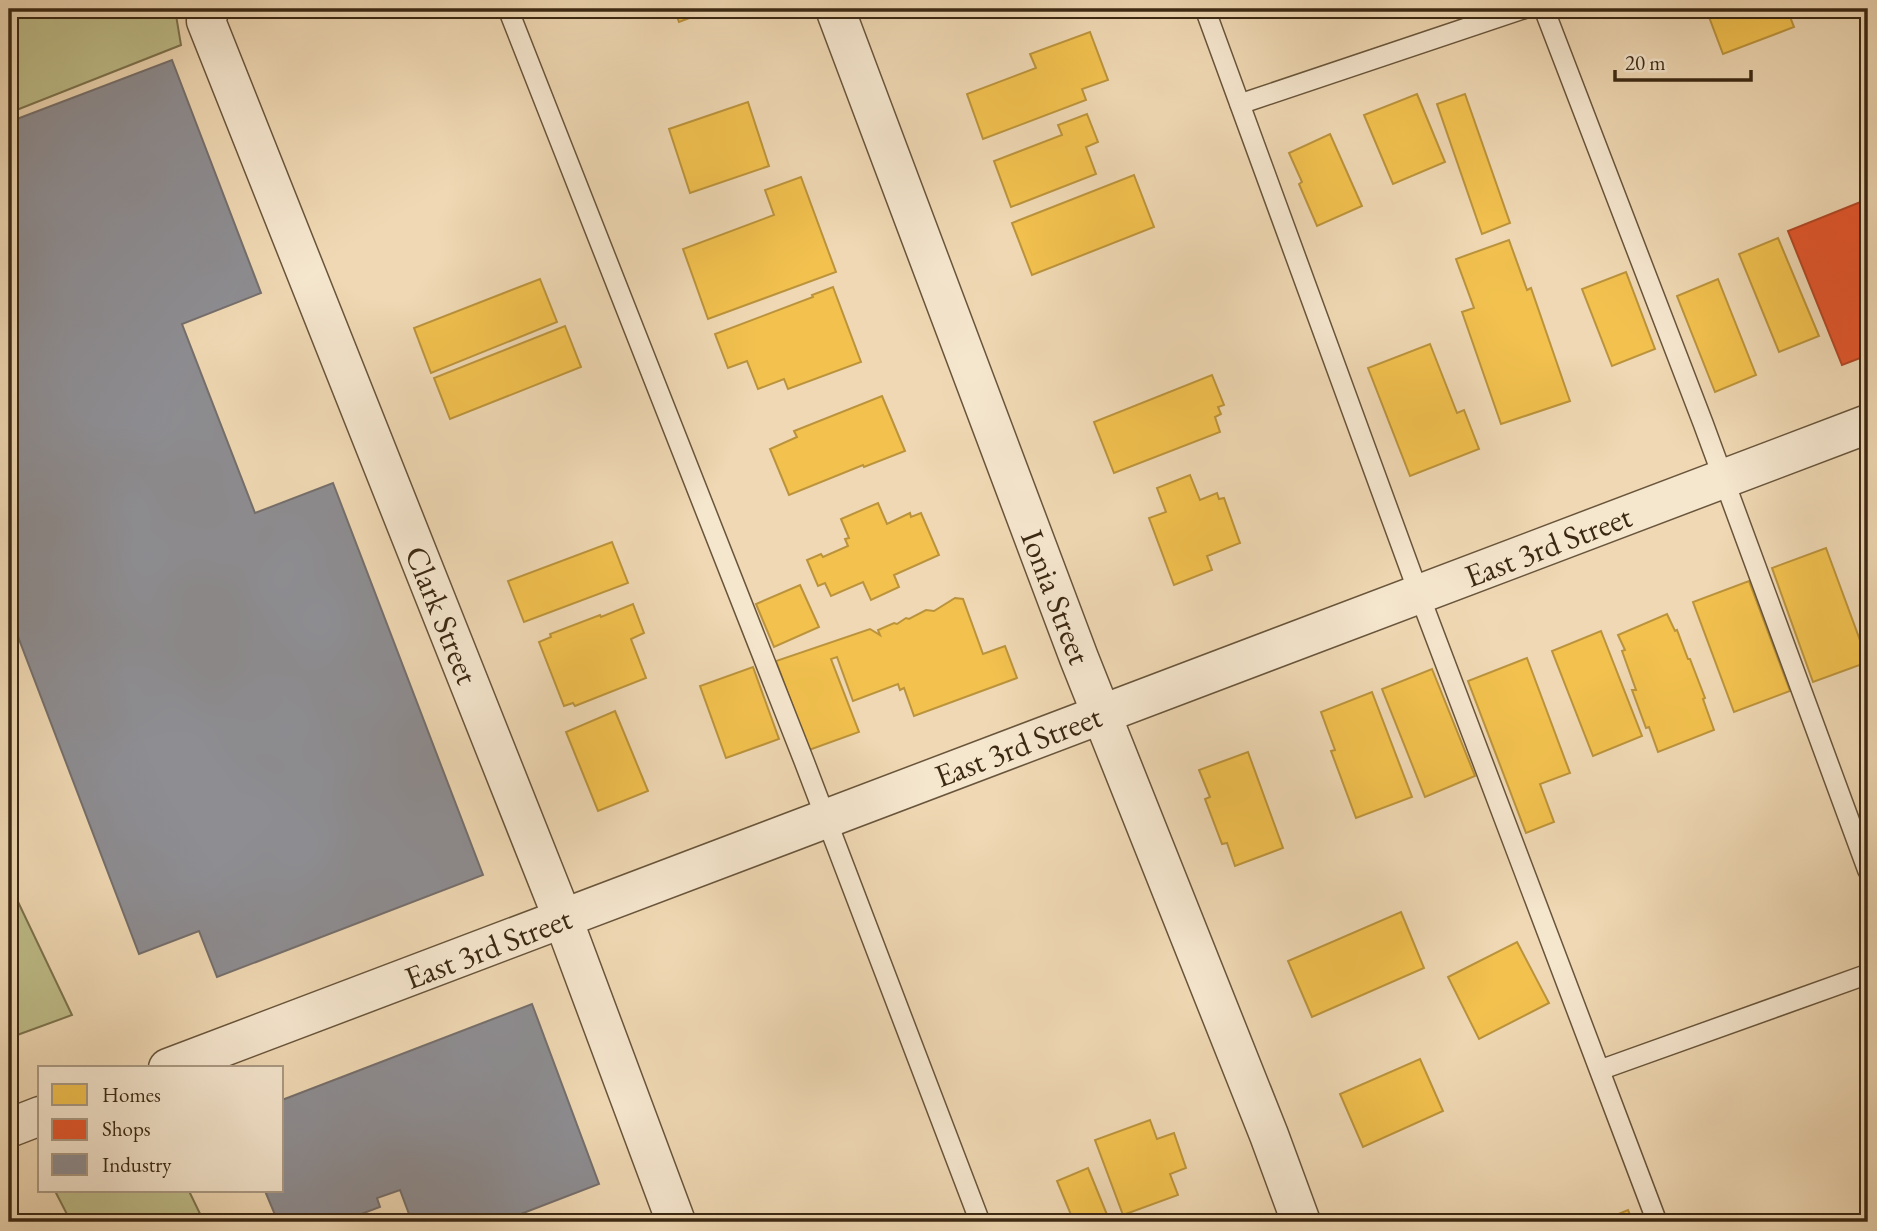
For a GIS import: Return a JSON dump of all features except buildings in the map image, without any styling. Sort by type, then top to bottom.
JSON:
[{"type":"street","name":"Clark Street","points":[[210,9],[206,21],[563,919],[676,1222]]},
{"type":"street","name":"Ionia Street","points":[[835,9],[1101,714],[1264,1122],[1301,1222]]},
{"type":"street","name":"East 3rd Street","points":[[173,1066],[1868,424]]},
{"type":"street","points":[[9,1128],[38,1117]]},
{"type":"lane","points":[[508,9],[827,819],[980,1222]]},
{"type":"lane","points":[[1205,9],[1419,594],[1657,1222]]},
{"type":"lane","points":[[1240,104],[1523,9]]},
{"type":"lane","points":[[1544,9],[1868,871]]},
{"type":"lane","points":[[1600,1070],[1868,974]]},
{"type":"shaded area","points":[[9,9],[175,9],[181,45],[9,113]]},
{"type":"shaded area","points":[[9,883],[72,1015],[9,1038]]},
{"type":"shaded area","points":[[56,1192],[189,1192],[204,1222],[71,1222]]}]
